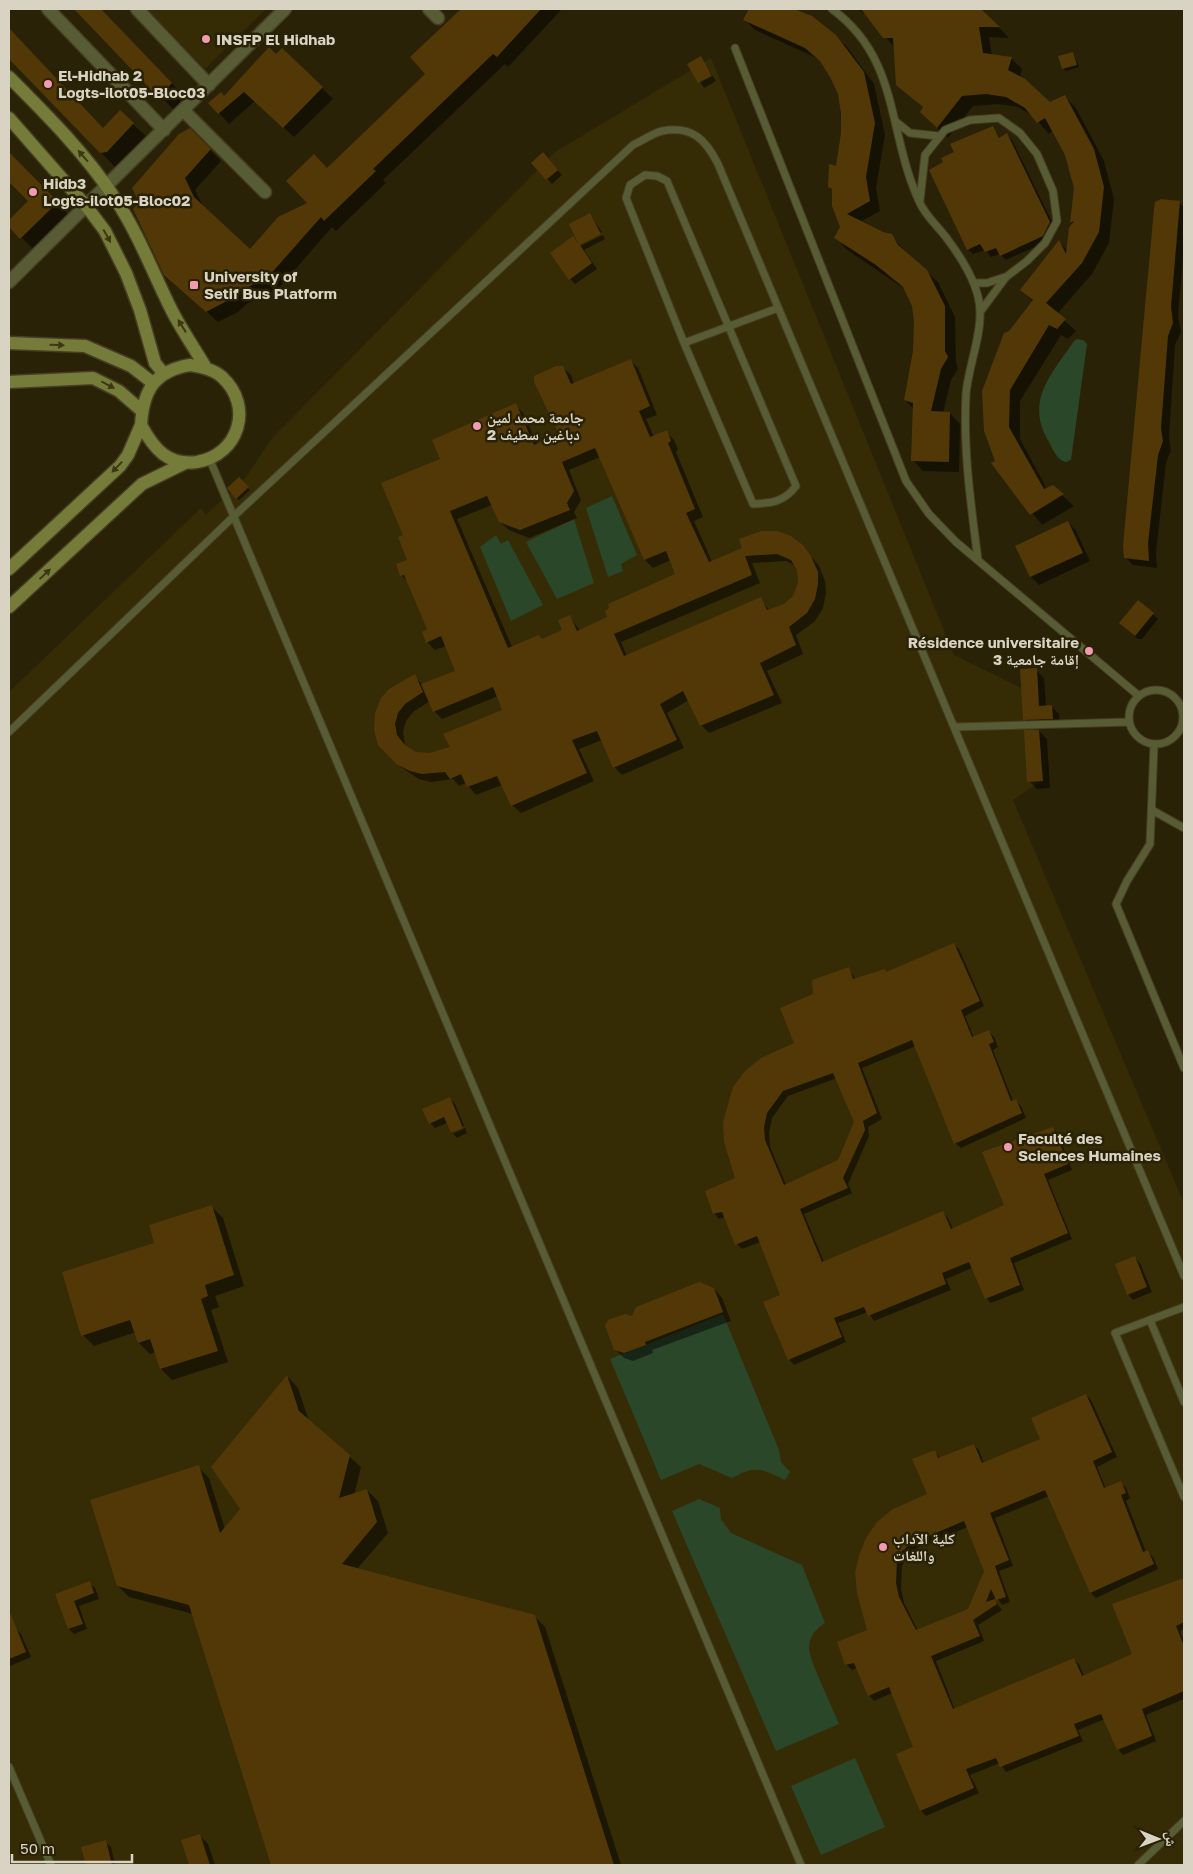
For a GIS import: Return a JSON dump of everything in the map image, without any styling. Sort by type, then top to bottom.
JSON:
[{"type":"main road","points":[[9,78],[55,123],[96,170],[137,236],[172,311],[206,368]]},
{"type":"main road","points":[[9,118],[87,206],[105,231],[126,273],[140,310],[155,363],[164,374]]},
{"type":"main road","points":[[9,343],[85,346],[131,366],[153,383]]},
{"type":"main road","points":[[9,569],[120,466],[128,455],[141,425],[146,395],[153,383],[164,374],[176,368],[190,365],[206,368],[221,376],[232,389],[239,404],[239,421],[234,437],[224,450],[210,460],[185,464],[142,484],[9,608]]},
{"type":"main road","points":[[9,382],[93,378],[119,391],[142,411]]},
{"type":"main road","points":[[141,425],[158,452],[170,460],[185,464]]},
{"type":"street","points":[[48,9],[164,130]]},
{"type":"street","points":[[137,9],[209,85]]},
{"type":"street","points":[[9,282],[285,9]]},
{"type":"street","points":[[183,110],[266,192]]},
{"type":"lane","points":[[832,9],[849,21],[873,52],[886,85],[906,166],[919,202],[949,241],[974,283],[980,312],[967,391],[965,428],[978,560]]},
{"type":"lane","points":[[735,48],[906,481],[929,514],[956,542],[1139,696]]},
{"type":"lane","points":[[919,202],[925,155],[938,136],[945,130],[970,120],[999,118],[1020,133],[1037,154],[1053,191],[1057,221],[1045,243],[1027,261],[1006,277],[980,312]]},
{"type":"lane","points":[[895,121],[910,133],[938,136]]},
{"type":"lane","points":[[9,732],[234,517],[634,145],[662,131],[689,131],[708,144],[1184,1276]]},
{"type":"lane","points":[[645,176],[657,176],[668,181],[796,486],[788,497],[773,503],[754,504],[684,343],[626,198],[630,185],[645,176]]},
{"type":"lane","points":[[974,283],[987,283],[1006,277]]},
{"type":"lane","points":[[684,343],[778,308]]},
{"type":"lane","points":[[210,460],[801,1865]]},
{"type":"lane","points":[[1155,689],[1164,690],[1178,700],[1183,708],[1184,718],[1178,734],[1171,740],[1154,744],[1138,738],[1129,722],[1130,708],[1139,696],[1155,689]]},
{"type":"lane","points":[[954,727],[1129,722]]},
{"type":"lane","points":[[1154,744],[1150,844],[1127,881],[1116,904],[1184,1068]]},
{"type":"lane","points":[[1152,810],[1184,828]]},
{"type":"lane","points":[[1184,1307],[1115,1333],[1184,1497]]},
{"type":"lane","points":[[1150,1320],[1184,1402]]},
{"type":"lane","points":[[9,1767],[51,1865]]},
{"type":"lane","points":[[1138,1865],[1184,1821]]},
{"type":"shaded area","name":"INSFP El Hidhab","points":[[147,9],[266,9],[205,69]]},
{"type":"shaded area","points":[[711,58],[954,655],[1036,695],[1041,781],[1013,800],[1184,1203],[1184,1865],[9,1865],[9,692],[201,508],[206,515],[246,477],[272,438],[555,152]]},
{"type":"green space","points":[[1077,339],[1083,340],[1087,344],[1071,460],[1066,462],[1056,454],[1042,427],[1039,414],[1040,401],[1044,388],[1057,365]]},
{"type":"green space","points":[[612,496],[637,555],[621,564],[623,571],[608,577],[586,508]]},
{"type":"green space","points":[[574,519],[594,583],[557,599],[526,542]]},
{"type":"green space","points":[[496,535],[501,544],[508,540],[543,605],[511,621],[480,547]]},
{"type":"green space","points":[[723,1314],[779,1450],[781,1462],[790,1472],[785,1480],[759,1470],[747,1471],[732,1478],[699,1464],[661,1480],[610,1359]]},
{"type":"green space","points":[[699,1499],[720,1508],[721,1519],[731,1533],[802,1565],[825,1623],[812,1636],[809,1644],[810,1654],[839,1724],[776,1751],[672,1511]]},
{"type":"green space","points":[[855,1758],[885,1827],[821,1855],[791,1786]]},
{"type":"building","points":[[74,9],[101,9],[172,83],[158,97]]},
{"type":"building","points":[[461,9],[541,9],[497,57],[493,54],[373,169],[376,171],[324,221],[321,217],[268,277],[234,294],[227,301],[206,312],[164,275],[133,209],[139,202],[132,188],[179,134],[190,128],[211,149],[185,178],[194,197],[250,249],[278,217],[307,203],[286,181],[314,154],[327,168],[425,74],[410,57]]},
{"type":"building","points":[[749,9],[794,9],[812,16],[836,35],[864,72],[875,123],[866,177],[870,201],[847,214],[883,232],[892,234],[898,245],[927,270],[945,306],[945,351],[948,357],[941,369],[931,411],[950,412],[949,462],[911,461],[913,403],[904,400],[913,351],[914,322],[912,306],[903,287],[876,265],[834,238],[840,227],[832,206],[832,189],[828,187],[829,164],[836,166],[841,133],[838,94],[820,61],[805,48],[743,20]]},
{"type":"building","points":[[861,9],[981,9],[1000,27],[979,27],[983,53],[1012,57],[1008,70],[1025,79],[1050,102],[1065,95],[1094,149],[1104,187],[1099,232],[1082,263],[1046,303],[1066,319],[1057,329],[1049,325],[1010,390],[1009,427],[1044,489],[1053,485],[1064,494],[1030,515],[991,463],[995,461],[984,431],[982,391],[1004,333],[1009,331],[1033,300],[1020,290],[1059,240],[1066,254],[1069,228],[1074,221],[1070,223],[1074,188],[1065,155],[1045,118],[1037,123],[1025,108],[1006,97],[986,94],[962,96],[937,128],[920,112],[923,107],[896,85],[893,38],[883,38]]},
{"type":"building","name":"El-Hidhab 2 Logts-ilot05-Bloc03","points":[[9,28],[103,128],[120,110],[134,123],[107,152],[100,153],[9,59]]},
{"type":"building","points":[[269,47],[276,54],[282,48],[323,87],[283,128],[244,92],[218,114],[208,103],[221,92],[224,96]]},
{"type":"building","points":[[1073,52],[1077,65],[1062,69],[1058,56]]},
{"type":"building","points":[[701,56],[712,76],[698,83],[687,64]]},
{"type":"building","points":[[993,126],[999,138],[1007,133],[1050,222],[1043,236],[1000,256],[996,248],[985,252],[980,244],[967,250],[929,170],[943,162],[941,158],[954,152],[950,144]]},
{"type":"building","name":"Hidb3 Logts-ilot05-Bloc02","points":[[9,152],[58,202],[20,239],[9,227],[9,220],[28,201],[9,182]]},
{"type":"building","points":[[543,152],[558,170],[546,180],[531,163]]},
{"type":"building","points":[[1161,199],[1180,201],[1171,307],[1173,323],[1168,336],[1161,428],[1163,441],[1158,455],[1148,543],[1149,561],[1124,558],[1123,546],[1154,209],[1155,202]]},
{"type":"building","points":[[590,213],[601,234],[580,245],[592,263],[569,280],[550,253],[573,236],[578,243],[569,224]]},
{"type":"building","points":[[631,359],[650,406],[639,411],[650,437],[667,430],[671,441],[668,443],[695,509],[686,513],[709,562],[742,548],[739,539],[761,531],[778,531],[791,536],[803,545],[811,556],[818,572],[818,584],[815,599],[807,613],[789,627],[796,645],[760,663],[774,695],[700,726],[683,691],[660,704],[677,740],[613,768],[597,731],[572,740],[587,773],[511,806],[497,776],[467,787],[461,774],[450,779],[445,772],[422,774],[410,771],[396,764],[378,745],[374,730],[375,713],[381,698],[389,689],[415,674],[423,692],[405,704],[398,713],[395,724],[397,735],[405,745],[416,752],[429,753],[450,747],[443,734],[502,710],[493,687],[433,712],[421,684],[455,671],[441,636],[426,643],[422,632],[427,629],[404,575],[400,576],[396,564],[407,560],[398,537],[403,535],[381,483],[440,459],[432,440],[516,403],[534,445],[559,434],[534,382],[534,376],[556,366],[563,366],[571,384]],"holes":[[[595,448],[644,560],[666,551],[675,574],[608,604],[609,608],[605,611],[607,617],[577,631],[570,615],[558,620],[562,630],[542,639],[539,635],[508,648],[450,511],[487,496],[499,522],[520,530],[570,510],[567,503],[574,491],[562,462]],[[777,554],[791,560],[797,570],[798,583],[793,596],[784,604],[767,610],[761,597],[624,656],[614,634],[752,575],[745,556]]]},
{"type":"building","points":[[239,477],[249,487],[236,499],[227,488]]},
{"type":"building","points":[[1068,521],[1083,553],[1030,577],[1015,546]]},
{"type":"building","points":[[1138,600],[1154,613],[1135,636],[1119,623]]},
{"type":"building","points":[[1037,668],[1039,706],[1052,705],[1053,719],[1023,720],[1020,669]]},
{"type":"building","points":[[1024,730],[1039,730],[1043,781],[1027,782]]},
{"type":"building","name":"Faculté des Sciences Humaines","points":[[954,943],[980,1001],[961,1010],[972,1037],[989,1030],[994,1042],[989,1044],[1011,1101],[1016,1099],[1022,1113],[954,1144],[912,1040],[858,1063],[877,1113],[863,1121],[865,1130],[843,1178],[848,1188],[800,1209],[822,1262],[943,1211],[951,1229],[1004,1205],[982,1152],[1053,1127],[1068,1164],[1044,1174],[1068,1233],[1010,1258],[1020,1285],[985,1299],[969,1262],[942,1273],[946,1284],[868,1316],[864,1307],[834,1318],[842,1337],[788,1360],[763,1302],[780,1295],[757,1236],[735,1245],[722,1212],[713,1214],[705,1191],[735,1178],[724,1142],[723,1122],[733,1087],[745,1071],[761,1058],[794,1043],[780,1008],[813,994],[812,980],[849,967],[853,979],[885,969],[886,972]],"holes":[[[833,1073],[854,1122],[838,1160],[784,1185],[765,1140],[764,1127],[767,1113],[783,1091]]]},
{"type":"building","points":[[450,1097],[463,1128],[451,1133],[444,1117],[429,1124],[422,1109]]},
{"type":"building","points":[[212,1205],[234,1275],[205,1285],[208,1296],[201,1299],[218,1351],[160,1369],[150,1339],[138,1343],[130,1320],[81,1336],[62,1272],[154,1243],[149,1225]]},
{"type":"building","points":[[1135,1256],[1147,1287],[1127,1295],[1115,1264]]},
{"type":"building","points":[[699,1282],[714,1288],[723,1312],[645,1342],[646,1345],[624,1353],[614,1350],[605,1326],[608,1320],[625,1314],[632,1316],[636,1307]]},
{"type":"building","points":[[287,1375],[299,1411],[350,1455],[339,1498],[367,1489],[377,1522],[342,1564],[535,1615],[614,1865],[271,1865],[189,1605],[117,1586],[90,1500],[199,1465],[220,1533],[240,1509],[211,1467]]},
{"type":"building","points":[[1086,1394],[1112,1452],[1093,1461],[1104,1488],[1121,1481],[1126,1493],[1121,1495],[1143,1552],[1148,1550],[1154,1564],[1090,1593],[1045,1490],[990,1513],[1009,1560],[995,1566],[1006,1597],[996,1600],[991,1589],[986,1602],[995,1599],[997,1604],[973,1620],[980,1636],[931,1656],[953,1709],[1074,1658],[1082,1676],[1132,1654],[1112,1604],[1184,1578],[1184,1622],[1176,1626],[1184,1646],[1184,1691],[1142,1709],[1152,1736],[1117,1750],[1101,1714],[1074,1724],[1079,1736],[1000,1767],[996,1758],[966,1769],[974,1788],[920,1811],[896,1754],[913,1747],[889,1687],[868,1696],[854,1663],[845,1665],[837,1642],[867,1630],[857,1593],[855,1573],[859,1556],[866,1538],[877,1522],[893,1509],[927,1494],[912,1459],[935,1450],[938,1458],[974,1444],[982,1463],[1040,1439],[1031,1418]],"holes":[[[964,1521],[984,1571],[968,1609],[916,1630],[899,1597],[896,1583],[897,1561],[902,1551],[912,1543]]]},
{"type":"building","points":[[90,1581],[94,1593],[74,1601],[83,1624],[68,1629],[55,1594]]},
{"type":"building","points":[[9,1610],[26,1652],[9,1659]]},
{"type":"building","points":[[200,1834],[210,1865],[189,1865],[181,1840]]},
{"type":"building","points":[[106,1840],[112,1865],[86,1865],[81,1847]]},
{"type":"place","name":"INSFP El Hidhab","points":[[206,39]]},
{"type":"place","name":"El-Hidhab 2 Logts-ilot05-Bloc03","points":[[48,84]]},
{"type":"place","name":"Hidb3 Logts-ilot05-Bloc02","points":[[33,192]]},
{"type":"place","name":"University of Setif Bus Platform","points":[[194,285]]},
{"type":"place","name":"جامعة محمد لمين دباغين سطيف 2","points":[[477,426]]},
{"type":"place","name":"Résidence universitaire إقامة جامعية 3","points":[[1089,651]]},
{"type":"place","name":"Faculté des Sciences Humaines","points":[[1008,1147]]},
{"type":"place","name":"كلية الآداب واللغات","points":[[883,1547]]}]
